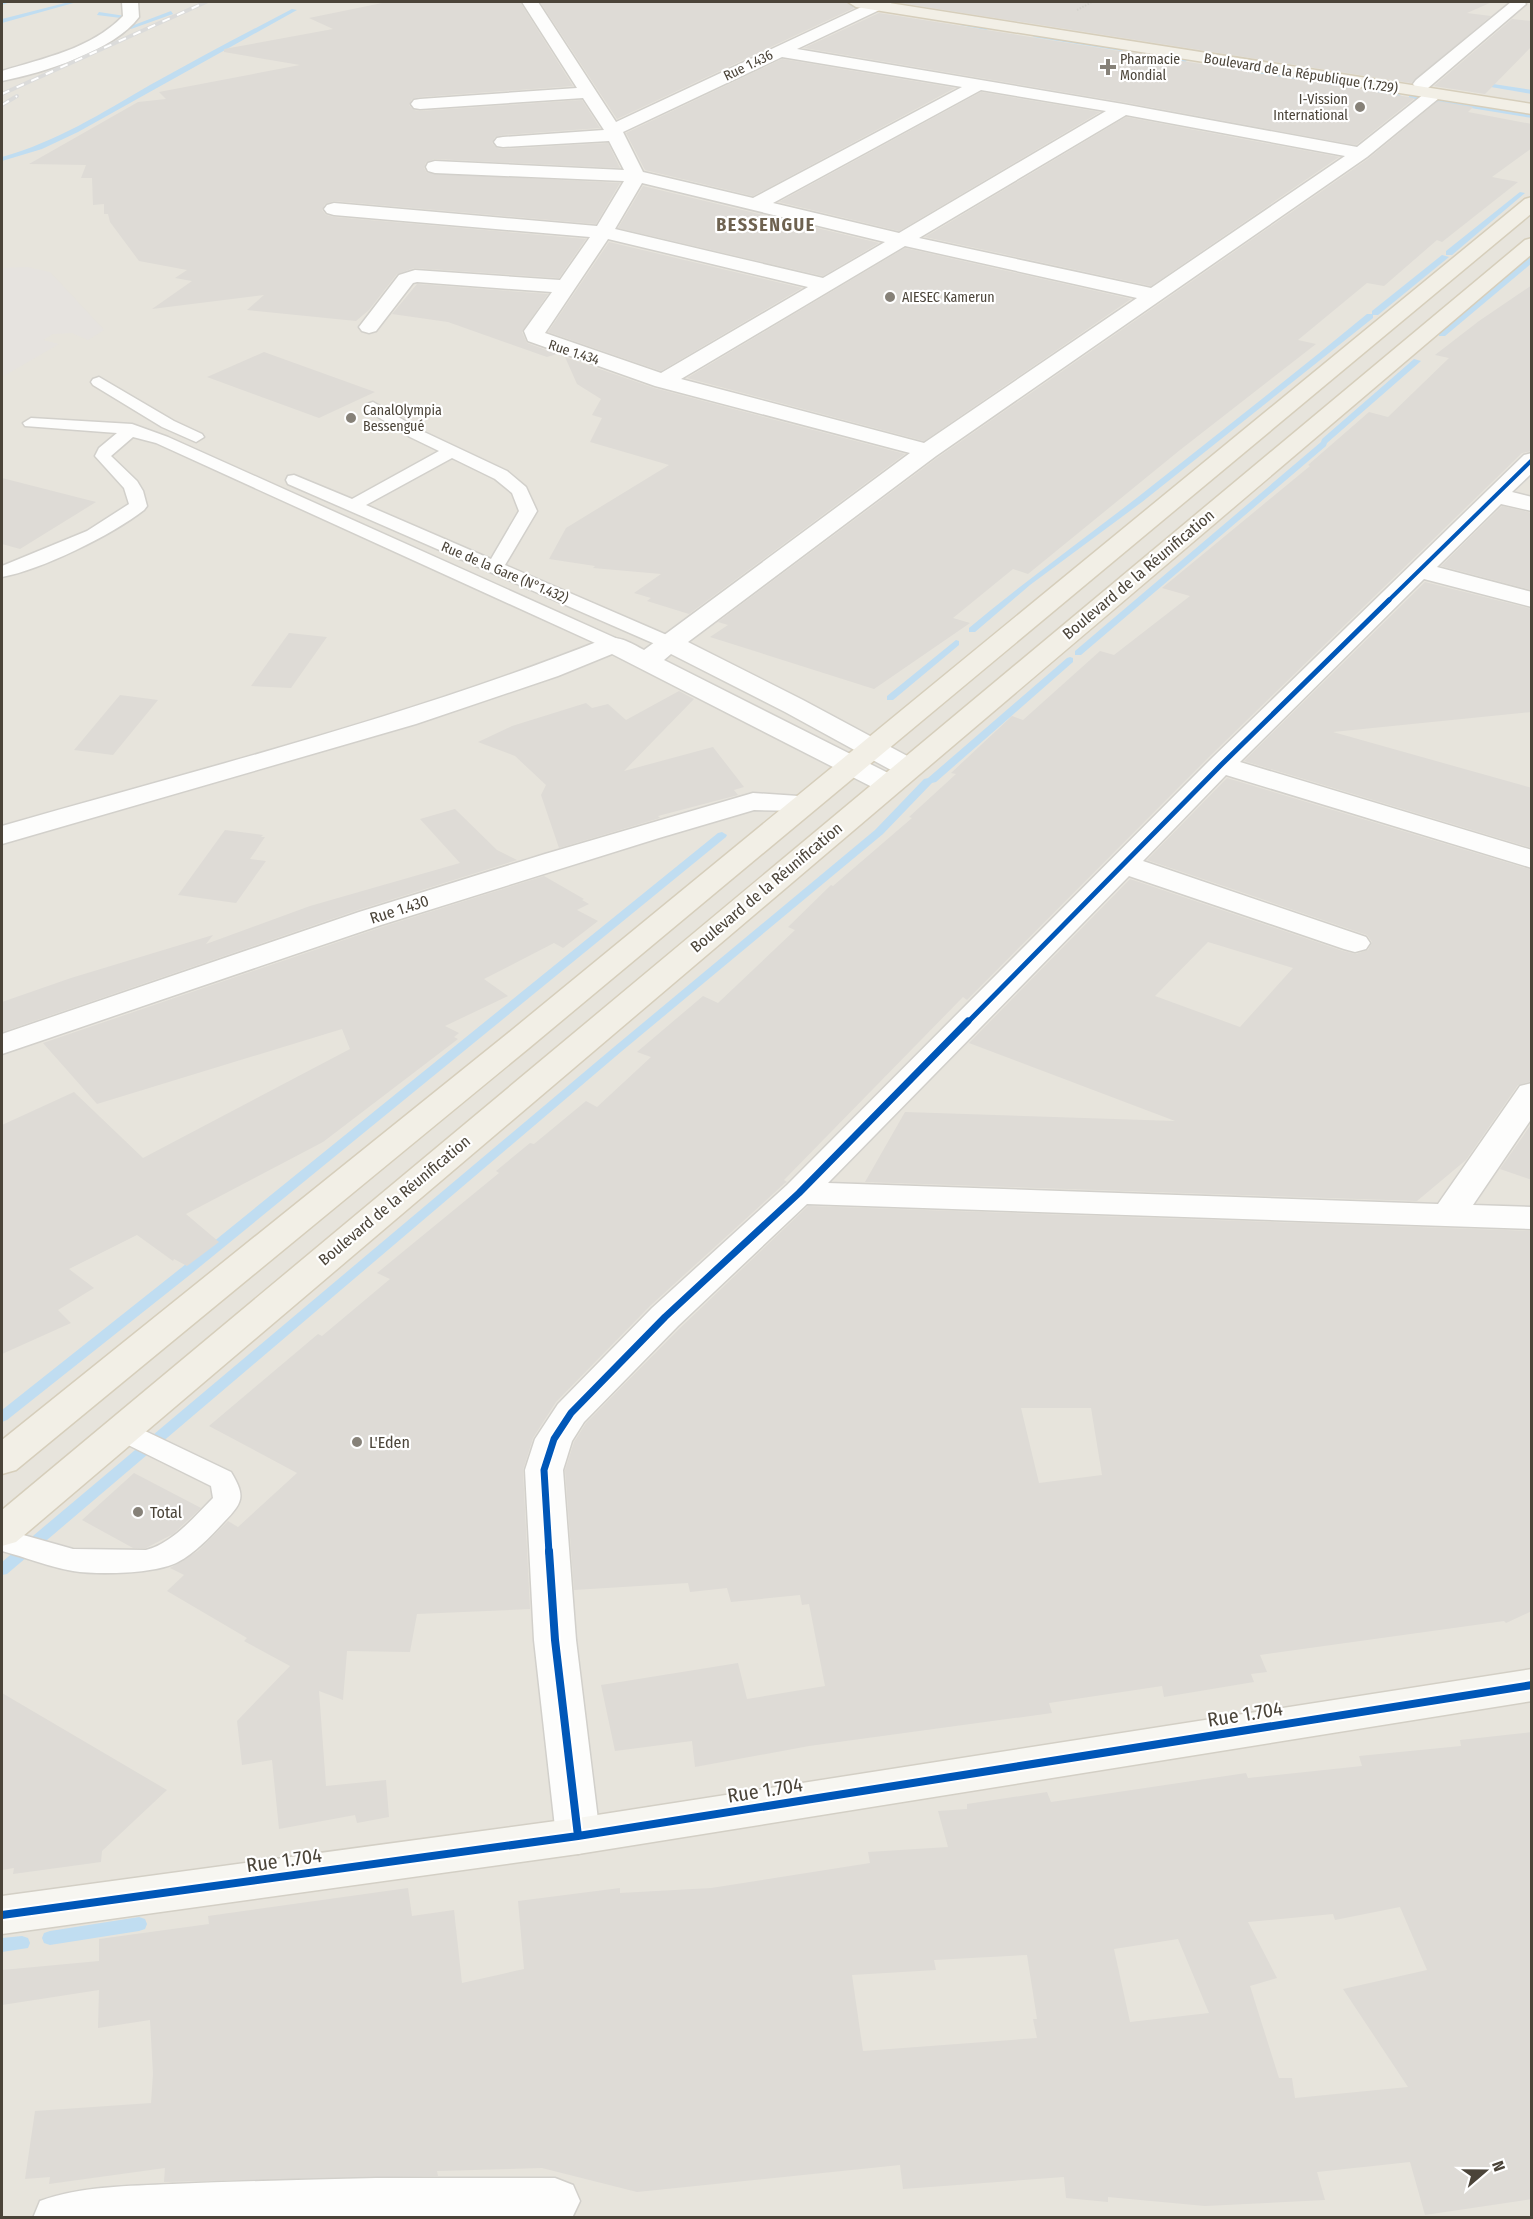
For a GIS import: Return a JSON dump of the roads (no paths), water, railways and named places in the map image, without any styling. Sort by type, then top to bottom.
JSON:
[{"type":"main road","name":"Boulevard de la République (1.729)","points":[[856,2],[881,3],[1428,89],[1530,102]]},
{"type":"main road","name":"Boulevard de la République (1.729)","points":[[916,2],[1428,89]]},
{"type":"main road","points":[[2,1460],[509,1048],[1532,203]]},
{"type":"main road","name":"Boulevard de la Réunification","points":[[2,1532],[1532,244]]},
{"type":"street","points":[[2,76],[58,58],[107,38],[131,17],[130,2]]},
{"type":"street","points":[[530,2],[615,132],[636,176]]},
{"type":"street","name":"Rue 1.436","points":[[615,132],[881,3]]},
{"type":"street","points":[[646,661],[928,451],[1361,153],[1518,4]]},
{"type":"street","points":[[778,51],[1123,109],[1361,153]]},
{"type":"street","points":[[755,205],[980,84]]},
{"type":"street","points":[[420,104],[588,92]]},
{"type":"street","points":[[663,381],[1123,109]]},
{"type":"street","points":[[503,142],[615,132]]},
{"type":"street","points":[[435,167],[636,176],[902,240],[1153,295]]},
{"type":"street","name":"Rue 1.434","points":[[636,176],[603,232],[534,331],[535,337],[663,381],[928,451]]},
{"type":"street","points":[[334,209],[603,232],[826,285]]},
{"type":"street","points":[[369,327],[406,279],[415,276],[566,287]]},
{"type":"street","points":[[578,1836],[555,1640],[544,1470],[554,1439],[571,1413],[617,1364],[799,1193],[1221,765],[1532,460]]},
{"type":"street","points":[[1497,496],[1532,504]]},
{"type":"street","points":[[1418,570],[1532,600]]},
{"type":"street","name":"Rue de la Gare (N°1.432)","points":[[669,643],[794,706],[860,756]]},
{"type":"street","points":[[2,835],[406,718],[549,670],[613,644],[646,661],[860,756],[898,776]]},
{"type":"street","points":[[1221,765],[1532,859]]},
{"type":"street","name":"Rue 1.430","points":[[2,1045],[326,932],[604,844],[753,801],[803,803]]},
{"type":"street","points":[[1123,864],[1355,943]]},
{"type":"street","points":[[1448,1215],[1508,1124],[1532,1093]]},
{"type":"street","points":[[799,1193],[1532,1218]]},
{"type":"street","name":"Rue 1.704","points":[[2,1915],[578,1836],[1532,1685]]},
{"type":"street","points":[[58,2217],[90,2212],[211,2206],[415,2200],[555,2201]]},
{"type":"lane","name":"Rue de la Gare (N°1.432)","points":[[99,382],[168,424],[669,643]]},
{"type":"lane","points":[[373,407],[416,434],[501,475],[520,491],[528,511],[495,567]]},
{"type":"lane","points":[[31,423],[98,424],[132,429],[212,461],[613,644]]},
{"type":"lane","points":[[2,572],[105,527],[129,514],[138,506],[138,496],[134,487],[115,471],[103,456],[132,429]]},
{"type":"lane","points":[[352,506],[452,451]]},
{"type":"lane","points":[[2,1540],[73,1560],[146,1561],[167,1555],[197,1532],[227,1501],[227,1489],[222,1479],[122,1430]]},
{"type":"waterway","points":[[2,3],[7,2]]},
{"type":"waterway","points":[[2,21],[74,2]]},
{"type":"waterway","points":[[828,2],[862,7]]},
{"type":"waterway","points":[[2,159],[40,147],[76,131],[200,60],[294,10]]},
{"type":"waterway","points":[[129,28],[171,13]]},
{"type":"waterway","points":[[99,14],[123,17],[125,22],[119,26]]},
{"type":"waterway","points":[[962,24],[986,28]]},
{"type":"waterway","points":[[1035,36],[1122,49]]},
{"type":"waterway","points":[[1146,53],[1185,60]]},
{"type":"waterway","points":[[1235,68],[1295,78]]},
{"type":"waterway","points":[[1327,83],[1354,87]]},
{"type":"waterway","points":[[1493,86],[1532,92]]},
{"type":"waterway","points":[[1379,92],[1398,95]]},
{"type":"waterway","points":[[1411,97],[1532,116]]},
{"type":"waterway","points":[[1449,253],[1522,193]]},
{"type":"waterway","points":[[1375,313],[1445,257]]},
{"type":"waterway","points":[[1442,334],[1532,259]]},
{"type":"waterway","points":[[1311,364],[1370,316]]},
{"type":"waterway","points":[[1325,441],[1417,361]]},
{"type":"waterway","points":[[1030,582],[1139,500],[1309,366]]},
{"type":"waterway","points":[[1078,653],[1323,444]]},
{"type":"waterway","points":[[972,630],[1026,585]]},
{"type":"waterway","points":[[890,698],[956,643]]},
{"type":"waterway","points":[[932,780],[1070,660]]},
{"type":"waterway","points":[[2,1570],[618,1049],[879,832],[928,781]]},
{"type":"waterway","points":[[2,1417],[186,1271],[722,835]]},
{"type":"waterway","points":[[50,1938],[139,1924]]},
{"type":"waterway","points":[[2,1945],[22,1943]]},
{"type":"railway","points":[[2,94],[206,2]]},
{"type":"railway","points":[[2,105],[17,96]]},
{"type":"place","name":"Pharmacie Mondial","points":[[1108,67]]},
{"type":"place","name":"I-Vission International","points":[[1360,107]]},
{"type":"place","name":"AIESEC Kamerun","points":[[890,297]]},
{"type":"place","name":"CanalOlympia Bessengué","points":[[351,418]]},
{"type":"place","name":"L'Eden","points":[[357,1442]]},
{"type":"place","name":"Total","points":[[138,1512]]},
{"type":"district","name":"BESSENGUE","points":[[766,225]]}]
